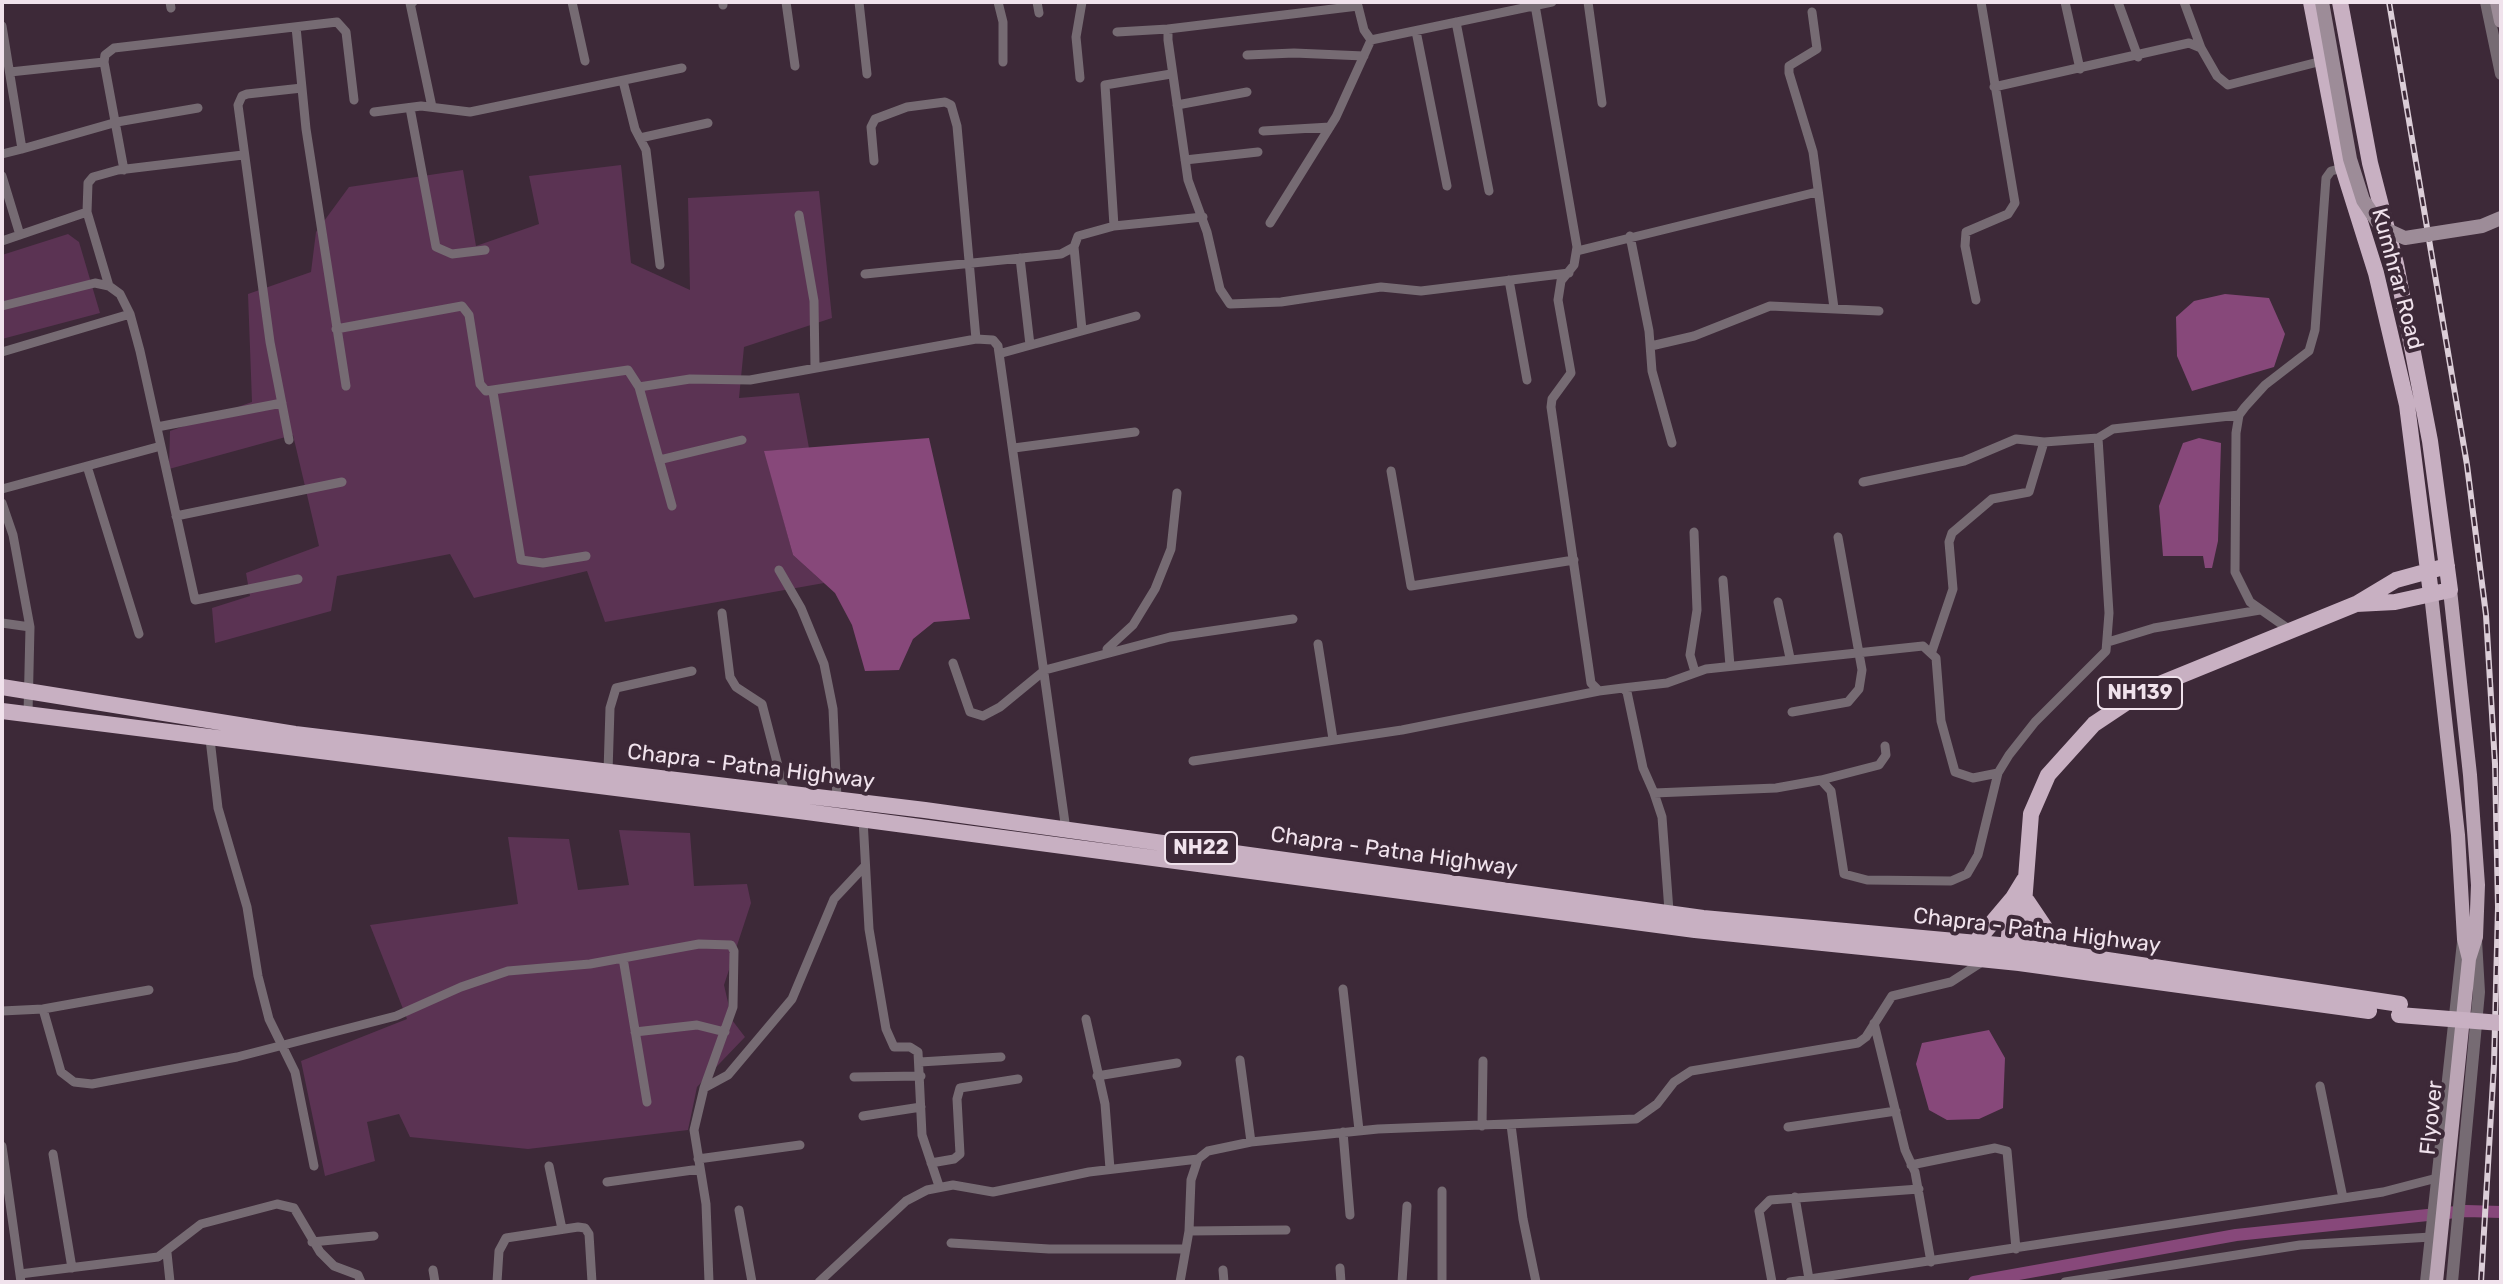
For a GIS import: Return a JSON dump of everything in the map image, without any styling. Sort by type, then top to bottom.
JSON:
[{"type":"highway","name":"Kumhrar Road","points":[[2311,2],[2343,168],[2370,252],[2407,405],[2431,594]]},
{"type":"highway","name":"Kumhrar Road","points":[[2340,2],[2370,163],[2396,264],[2430,441],[2450,590]]},
{"type":"highway","points":[[2370,252],[2391,247]]},
{"type":"highway","name":"NH139","points":[[2013,955],[2031,814],[2040,789],[2094,724],[2145,690],[2356,604],[2396,580],[2447,566]]},
{"type":"highway","name":"NH139","points":[[2356,604],[2395,602],[2450,590]]},
{"type":"highway","name":"Chapra - Patna Highway","points":[[2,687],[220,723],[837,799],[1710,919],[1975,943],[2013,955],[2400,1010]]},
{"type":"highway","name":"Chapra - Patna Highway","points":[[2,711],[863,819],[1695,930],[1985,960],[2013,955],[2062,953],[2400,1010]]},
{"type":"highway","points":[[1975,943],[2020,899],[2062,953]]},
{"type":"highway","name":"NH22","points":[[2400,1010],[2501,1012]]},
{"type":"highway","name":"NH22","points":[[2400,1010],[2501,1023]]},
{"type":"main road","points":[[2322,2],[2350,159],[2363,200],[2381,227],[2405,238],[2482,226],[2501,218]]},
{"type":"main road","points":[[2497,2],[2501,21]]},
{"type":"main road","points":[[2450,590],[2470,775],[2478,885],[2470,938]]},
{"type":"main road","points":[[2431,594],[2470,938]]},
{"type":"main road","name":"Flyover","points":[[2436,1282],[2463,1036],[2470,938]]},
{"type":"street","points":[[413,2],[410,3],[432,107]]},
{"type":"street","points":[[572,2],[585,61]]},
{"type":"street","points":[[786,2],[795,66]]},
{"type":"street","points":[[859,2],[867,74]]},
{"type":"street","points":[[998,2],[1003,22],[1003,62]]},
{"type":"street","points":[[1037,2],[1039,13]]},
{"type":"street","points":[[1080,78],[1076,37],[1082,2]]},
{"type":"street","points":[[1371,40],[1552,2]]},
{"type":"street","points":[[1588,2],[1602,103]]},
{"type":"street","points":[[1976,300],[1965,246],[1966,232],[2008,214],[2015,203],[1981,2]]},
{"type":"street","points":[[2065,2],[2080,69]]},
{"type":"street","points":[[2118,2],[2138,57]]},
{"type":"street","points":[[2184,2],[2201,48],[2217,76],[2228,85],[2322,61]]},
{"type":"street","points":[[2486,2],[2501,74]]},
{"type":"street","points":[[1117,32],[1168,29],[1358,4],[1364,30],[1371,40]]},
{"type":"street","points":[[1535,5],[1577,251],[1569,273],[1561,281],[1558,300],[1571,373],[1552,399],[1551,407],[1591,683],[1599,691]]},
{"type":"street","points":[[1812,12],[1817,49],[1789,66],[1789,73],[1811,143],[1834,308]]},
{"type":"street","points":[[1456,22],[1489,191]]},
{"type":"street","points":[[124,170],[104,62],[105,55],[114,48],[342,24],[346,32],[354,100]]},
{"type":"street","points":[[2,26],[22,149]]},
{"type":"street","points":[[296,27],[302,88],[346,386]]},
{"type":"street","points":[[1168,29],[1171,74],[1188,180],[1203,217],[1220,289],[1230,304],[1281,302],[1381,287],[1409,292],[1569,273]]},
{"type":"street","points":[[1416,31],[1447,186]]},
{"type":"street","points":[[1270,223],[1330,127],[1371,40]]},
{"type":"street","points":[[1994,87],[2138,57],[2189,43],[2201,48]]},
{"type":"street","points":[[1247,55],[1294,53],[1364,56]]},
{"type":"street","points":[[10,72],[104,62]]},
{"type":"street","points":[[374,112],[432,107],[470,112],[682,68]]},
{"type":"street","points":[[1114,226],[1105,85],[1171,74]]},
{"type":"street","points":[[623,81],[647,158],[660,265]]},
{"type":"street","points":[[289,440],[243,155],[238,105],[242,96],[302,88]]},
{"type":"street","points":[[1177,105],[1247,92]]},
{"type":"street","points":[[874,161],[871,127],[875,119],[907,107],[945,102],[951,105],[957,126],[976,339]]},
{"type":"street","points":[[2,154],[117,122],[198,108]]},
{"type":"street","points":[[410,108],[436,247],[452,254],[485,250]]},
{"type":"street","points":[[640,138],[708,123]]},
{"type":"street","points":[[1263,131],[1330,127]]},
{"type":"street","points":[[1185,160],[1258,152]]},
{"type":"street","points":[[109,286],[87,212],[88,183],[93,177],[124,170],[243,155]]},
{"type":"street","points":[[2290,630],[2260,610],[2243,592],[2235,572],[2233,521],[2239,415],[2265,385],[2309,351],[2315,330],[2326,178],[2331,171],[2343,168]]},
{"type":"street","points":[[2,176],[20,235]]},
{"type":"street","points":[[1577,251],[1817,192]]},
{"type":"street","points":[[2,241],[87,212]]},
{"type":"street","points":[[799,215],[814,301],[815,367]]},
{"type":"street","points":[[1082,330],[1074,247],[1078,236],[1114,226],[1203,217]]},
{"type":"street","points":[[1630,236],[1651,346],[1652,371],[1672,443]]},
{"type":"street","points":[[865,274],[1061,254],[1074,247]]},
{"type":"street","points":[[1020,258],[1030,345]]},
{"type":"street","points":[[1509,280],[1527,380]]},
{"type":"street","points":[[2,306],[95,283],[109,286],[120,294],[130,314],[195,600],[298,579]]},
{"type":"street","points":[[336,329],[462,306],[469,315],[480,384],[486,391],[623,369],[632,372],[639,387],[672,506]]},
{"type":"street","points":[[1651,346],[1694,336],[1770,306],[1879,311]]},
{"type":"street","points":[[2,352],[130,314]]},
{"type":"street","points":[[1002,353],[1136,316]]},
{"type":"street","points":[[639,387],[690,379],[742,381],[976,339],[993,340],[1002,353],[1066,830]]},
{"type":"street","points":[[493,392],[521,560],[543,563],[586,556]]},
{"type":"street","points":[[157,427],[282,403]]},
{"type":"street","points":[[1863,482],[1964,461],[2006,441],[2098,438],[2113,429],[2239,415]]},
{"type":"street","points":[[1014,448],[1135,432]]},
{"type":"street","points":[[1821,780],[1831,791],[1844,874],[1867,880],[1951,881],[1967,874],[1978,855],[1998,773],[2024,733],[2100,660],[2108,642],[2098,438]]},
{"type":"street","points":[[659,460],[742,440]]},
{"type":"street","points":[[1998,773],[1963,776],[1955,772],[1949,762],[1932,651],[1953,589],[1949,542],[1952,533],[1992,499],[2029,492],[2044,442]]},
{"type":"street","points":[[2,489],[161,446]]},
{"type":"street","points":[[87,466],[139,634]]},
{"type":"street","points":[[1391,471],[1411,586],[1574,560]]},
{"type":"street","points":[[176,516],[342,482]]},
{"type":"street","points":[[1105,652],[1133,625],[1155,589],[1171,549],[1177,493]]},
{"type":"street","points":[[2,503],[13,535],[30,627],[28,714]]},
{"type":"street","points":[[1694,532],[1697,610],[1690,655],[1695,672]]},
{"type":"street","points":[[1792,712],[1840,704],[1856,697],[1862,670],[1838,537]]},
{"type":"street","points":[[779,570],[801,608],[824,664],[835,729],[837,799]]},
{"type":"street","points":[[1723,580],[1730,666]]},
{"type":"street","points":[[1778,602],[1790,658]]},
{"type":"street","points":[[2108,642],[2154,628],[2260,610]]},
{"type":"street","points":[[722,613],[730,677],[736,687],[762,704],[785,793]]},
{"type":"street","points":[[953,663],[965,702],[976,716],[1000,707],[1045,670],[1170,637],[1293,619]]},
{"type":"street","points":[[2,623],[30,627]]},
{"type":"street","points":[[1318,644],[1333,739]]},
{"type":"street","points":[[1193,761],[1431,725],[1599,691],[1667,683],[1695,672],[1730,666],[1923,646],[1932,651]]},
{"type":"street","points":[[608,772],[610,700],[616,688],[692,671]]},
{"type":"street","points":[[1623,688],[1633,714],[1643,768],[1662,817],[1669,911]]},
{"type":"street","points":[[210,739],[223,832],[247,907],[265,1005],[295,1072],[314,1166]]},
{"type":"street","points":[[1654,793],[1776,788],[1821,780],[1879,765],[1886,755],[1885,746]]},
{"type":"street","points":[[863,819],[869,929],[888,1037],[894,1047],[915,1049],[920,1062],[922,1135],[939,1186]]},
{"type":"street","points":[[704,1088],[728,1075],[792,999],[834,899],[864,867]]},
{"type":"street","points":[[2426,1282],[2470,938]]},
{"type":"street","points":[[2452,1282],[2479,992],[2470,938]]},
{"type":"street","points":[[43,1009],[61,1072],[66,1078],[82,1084],[107,1082],[283,1045],[396,1016],[491,975],[623,958],[715,942],[731,945],[736,990],[725,1032],[704,1088],[694,1130],[706,1204],[709,1282]]},
{"type":"street","points":[[623,958],[647,1102]]},
{"type":"street","points":[[819,1282],[906,1201],[939,1186],[962,1185],[993,1192],[1110,1169],[1198,1159],[1223,1147],[1251,1142],[1359,1130],[1636,1119],[1657,1104],[1674,1082],[1691,1071],[1837,1049],[1866,1037],[1892,996],[1951,982],[1985,960]]},
{"type":"street","points":[[1343,989],[1359,1130]]},
{"type":"street","points":[[2,1011],[43,1009],[149,990]]},
{"type":"street","points":[[1086,1019],[1105,1104],[1110,1169]]},
{"type":"street","points":[[1874,1023],[1919,1189],[1931,1262]]},
{"type":"street","points":[[635,1032],[697,1025],[725,1032]]},
{"type":"street","points":[[920,1062],[1001,1057]]},
{"type":"street","points":[[1240,1060],[1251,1142]]},
{"type":"street","points":[[1482,1126],[1483,1061]]},
{"type":"street","points":[[1097,1076],[1177,1063]]},
{"type":"street","points":[[854,1077],[921,1076]]},
{"type":"street","points":[[931,1163],[954,1159],[960,1154],[960,1088],[1018,1079]]},
{"type":"street","points":[[2320,1086],[2343,1198]]},
{"type":"street","points":[[863,1116],[921,1107]]},
{"type":"street","points":[[1788,1127],[1896,1111]]},
{"type":"street","points":[[1511,1125],[1523,1219],[1536,1282]]},
{"type":"street","points":[[1343,1132],[1350,1215]]},
{"type":"street","points":[[607,1182],[800,1145]]},
{"type":"street","points":[[2,1146],[21,1278],[72,1268],[145,1260],[167,1253],[201,1224],[277,1204],[288,1205],[299,1213],[312,1242],[328,1261],[358,1275],[361,1282]]},
{"type":"street","points":[[1911,1165],[1980,1150],[2000,1148],[2007,1151],[2016,1249]]},
{"type":"street","points":[[53,1154],[72,1268]]},
{"type":"street","points":[[1180,1282],[1189,1231],[1191,1180],[1198,1159]]},
{"type":"street","points":[[549,1166],[562,1229]]},
{"type":"street","points":[[1790,1282],[2343,1198],[2437,1178]]},
{"type":"street","points":[[1772,1282],[1759,1211],[1770,1200],[1919,1189]]},
{"type":"street","points":[[1442,1191],[1442,1282]]},
{"type":"street","points":[[1795,1197],[1809,1279]]},
{"type":"street","points":[[1402,1282],[1407,1206]]},
{"type":"street","points":[[739,1210],[752,1282]]},
{"type":"street","points":[[497,1282],[501,1242],[513,1236],[578,1227],[588,1230],[592,1282]]},
{"type":"street","points":[[1189,1231],[1286,1230]]},
{"type":"street","points":[[2065,1282],[2300,1245],[2431,1232]]},
{"type":"street","points":[[312,1242],[374,1236]]},
{"type":"street","points":[[951,1243],[1049,1249],[1184,1249]]},
{"type":"street","points":[[167,1253],[170,1282]]},
{"type":"street","points":[[1340,1268],[1341,1282]]},
{"type":"street","points":[[433,1270],[435,1282]]},
{"type":"street","points":[[1223,1270],[1224,1282]]},
{"type":"shaded area","points":[[621,165],[631,263],[690,290],[688,198],[819,191],[832,318],[744,347],[739,398],[799,393],[809,448],[765,451],[793,555],[824,583],[605,622],[587,571],[474,598],[450,554],[337,576],[331,611],[215,643],[212,608],[250,596],[246,573],[319,546],[293,435],[169,469],[170,431],[252,402],[248,294],[311,272],[316,232],[349,187],[463,170],[476,246],[539,224],[529,176]]},
{"type":"shaded area","points":[[68,234],[79,242],[100,313],[2,339],[2,255]]},
{"type":"shaded area","points":[[2225,294],[2269,298],[2285,334],[2274,367],[2192,391],[2177,356],[2176,317],[2194,301]]},
{"type":"shaded area","points":[[929,438],[970,619],[934,622],[913,639],[899,670],[865,671],[852,625],[835,593],[793,555],[764,451]]},
{"type":"shaded area","points":[[2199,438],[2221,443],[2218,541],[2212,568],[2205,568],[2203,556],[2163,556],[2159,506],[2183,443]]},
{"type":"shaded area","points":[[619,830],[690,833],[694,886],[747,884],[751,903],[724,985],[732,1020],[745,1037],[697,1087],[688,1130],[528,1149],[410,1137],[399,1114],[367,1122],[375,1161],[325,1176],[301,1061],[407,1019],[370,925],[518,904],[508,837],[569,839],[578,890],[629,885]]},
{"type":"shaded area","points":[[1989,1030],[2005,1058],[2003,1108],[1979,1119],[1947,1120],[1929,1110],[1916,1064],[1922,1043]]},
{"type":"waterway","points":[[1974,1282],[2236,1235],[2466,1211],[2501,1212]]},
{"type":"railway","points":[[2389,2],[2467,465],[2486,615],[2495,764],[2498,907],[2494,1064],[2481,1282]]}]
